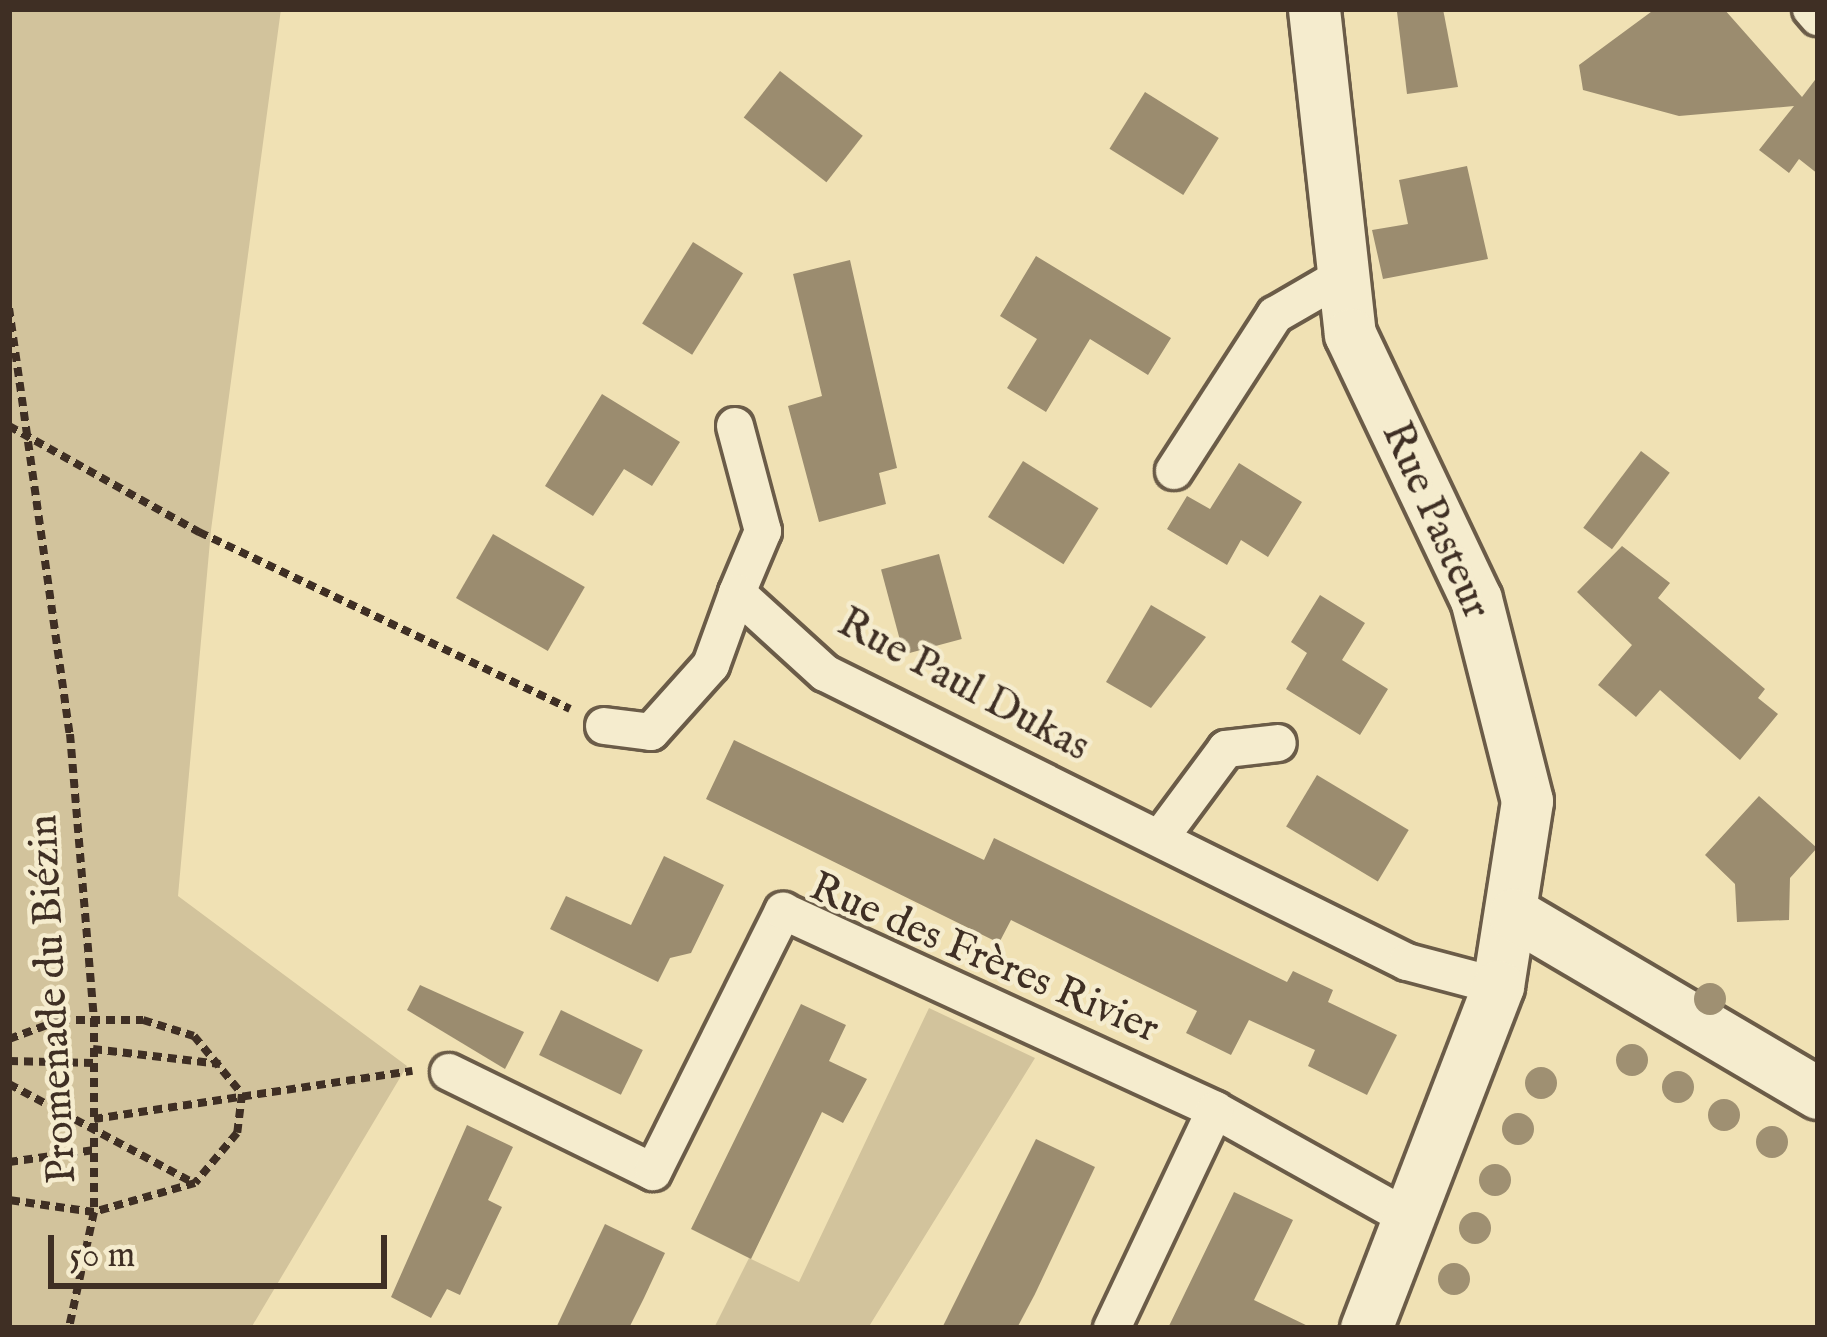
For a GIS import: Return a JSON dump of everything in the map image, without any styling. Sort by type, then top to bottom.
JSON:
[{"type":"street","name":"Rue Pasteur","points":[[1314,9],[1350,334],[1477,599],[1527,801],[1514,914],[1498,986],[1412,1220],[1366,1328]]},
{"type":"street","points":[[1811,9],[1818,17]]},
{"type":"street","points":[[1174,471],[1275,315],[1344,275]]},
{"type":"street","points":[[604,726],[651,732],[711,665],[763,531],[735,426]]},
{"type":"street","name":"Rue Paul Dukas","points":[[737,593],[825,673],[1407,962],[1498,986]]},
{"type":"street","points":[[1160,838],[1226,749],[1278,742]]},
{"type":"street","name":"Rue des Frères Rivier","points":[[449,1072],[652,1172],[783,911],[1215,1110],[1412,1220]]},
{"type":"street","points":[[1514,914],[1818,1094]]},
{"type":"street","points":[[1112,1328],[1215,1110]]},
{"type":"path","name":"Promenade du Biézin","points":[[9,308],[30,437],[94,1018],[94,1212],[69,1328]]},
{"type":"path","points":[[9,426],[199,532],[604,726]]},
{"type":"path","points":[[9,1039],[94,1018],[194,1036],[242,1094],[237,1133],[196,1184],[94,1212],[9,1200]]},
{"type":"path","points":[[93,1049],[221,1064]]},
{"type":"path","points":[[9,1061],[94,1063]]},
{"type":"path","points":[[94,1124],[375,1070],[449,1072]]},
{"type":"path","points":[[9,1084],[94,1124],[196,1184]]},
{"type":"path","points":[[9,1162],[94,1150]]},
{"type":"shaded area","points":[[9,9],[281,9],[211,530],[178,896],[407,1066],[251,1328],[9,1328]]},
{"type":"shaded area","points":[[929,1008],[1035,1058],[868,1328],[714,1328],[749,1258],[799,1282]]},
{"type":"building","points":[[1443,9],[1458,87],[1407,94],[1397,12]]},
{"type":"building","points":[[1655,9],[1724,9],[1802,97],[1818,76],[1818,174],[1799,159],[1789,173],[1759,150],[1794,106],[1679,116],[1583,90],[1579,65]]},
{"type":"building","points":[[780,71],[863,136],[826,182],[744,117]]},
{"type":"building","points":[[1145,92],[1219,138],[1183,195],[1109,149]]},
{"type":"building","points":[[1467,166],[1488,259],[1383,279],[1372,230],[1408,224],[1399,180]]},
{"type":"building","points":[[693,242],[743,273],[692,355],[642,323]]},
{"type":"building","points":[[1036,256],[1171,338],[1148,375],[1090,339],[1046,412],[1007,388],[1037,339],[1000,316]]},
{"type":"building","points":[[850,260],[897,468],[879,473],[886,504],[819,522],[788,406],[822,396],[793,274]]},
{"type":"building","points":[[602,394],[680,442],[652,486],[624,469],[593,516],[545,486]]},
{"type":"building","points":[[1641,451],[1670,473],[1612,549],[1583,528]]},
{"type":"building","points":[[1023,461],[1098,508],[1064,564],[988,517]]},
{"type":"building","points":[[1239,463],[1302,502],[1268,557],[1241,540],[1227,565],[1167,529],[1187,496],[1210,509]]},
{"type":"building","points":[[493,534],[585,587],[548,651],[456,598]]},
{"type":"building","points":[[1622,546],[1670,583],[1658,598],[1765,689],[1758,698],[1778,714],[1740,760],[1660,690],[1636,717],[1598,685],[1632,645],[1577,592]]},
{"type":"building","points":[[939,554],[962,639],[904,655],[881,570]]},
{"type":"building","points":[[1320,595],[1365,623],[1342,660],[1388,689],[1360,735],[1286,689],[1307,653],[1291,642]]},
{"type":"building","points":[[1151,605],[1206,637],[1151,708],[1106,682]]},
{"type":"building","points":[[734,740],[984,860],[994,838],[1287,982],[1293,971],[1333,990],[1328,1002],[1397,1035],[1367,1095],[1308,1066],[1315,1050],[1249,1020],[1231,1055],[1186,1033],[1197,1011],[1011,920],[999,943],[706,799]]},
{"type":"building","points":[[1317,775],[1409,830],[1378,882],[1286,826]]},
{"type":"building","points":[[1759,796],[1817,848],[1790,878],[1789,920],[1737,922],[1735,884],[1705,855]]},
{"type":"building","points":[[664,856],[724,885],[691,953],[670,958],[658,982],[550,929],[566,896],[631,925]]},
{"type":"building","points":[[420,985],[524,1032],[505,1069],[407,1010]]},
{"type":"building","points":[[801,1004],[846,1025],[829,1061],[867,1079],[843,1123],[822,1112],[751,1259],[691,1229]]},
{"type":"building","points":[[561,1010],[643,1050],[621,1095],[539,1055]]},
{"type":"building","points":[[467,1125],[513,1147],[488,1200],[502,1207],[460,1295],[447,1289],[431,1318],[391,1297]]},
{"type":"building","points":[[1036,1139],[1095,1167],[1035,1294],[1017,1328],[942,1328]]},
{"type":"building","points":[[1234,1192],[1293,1220],[1254,1300],[1312,1328],[1168,1328]]},
{"type":"building","points":[[605,1224],[665,1253],[644,1298],[629,1328],[556,1328]]}]
